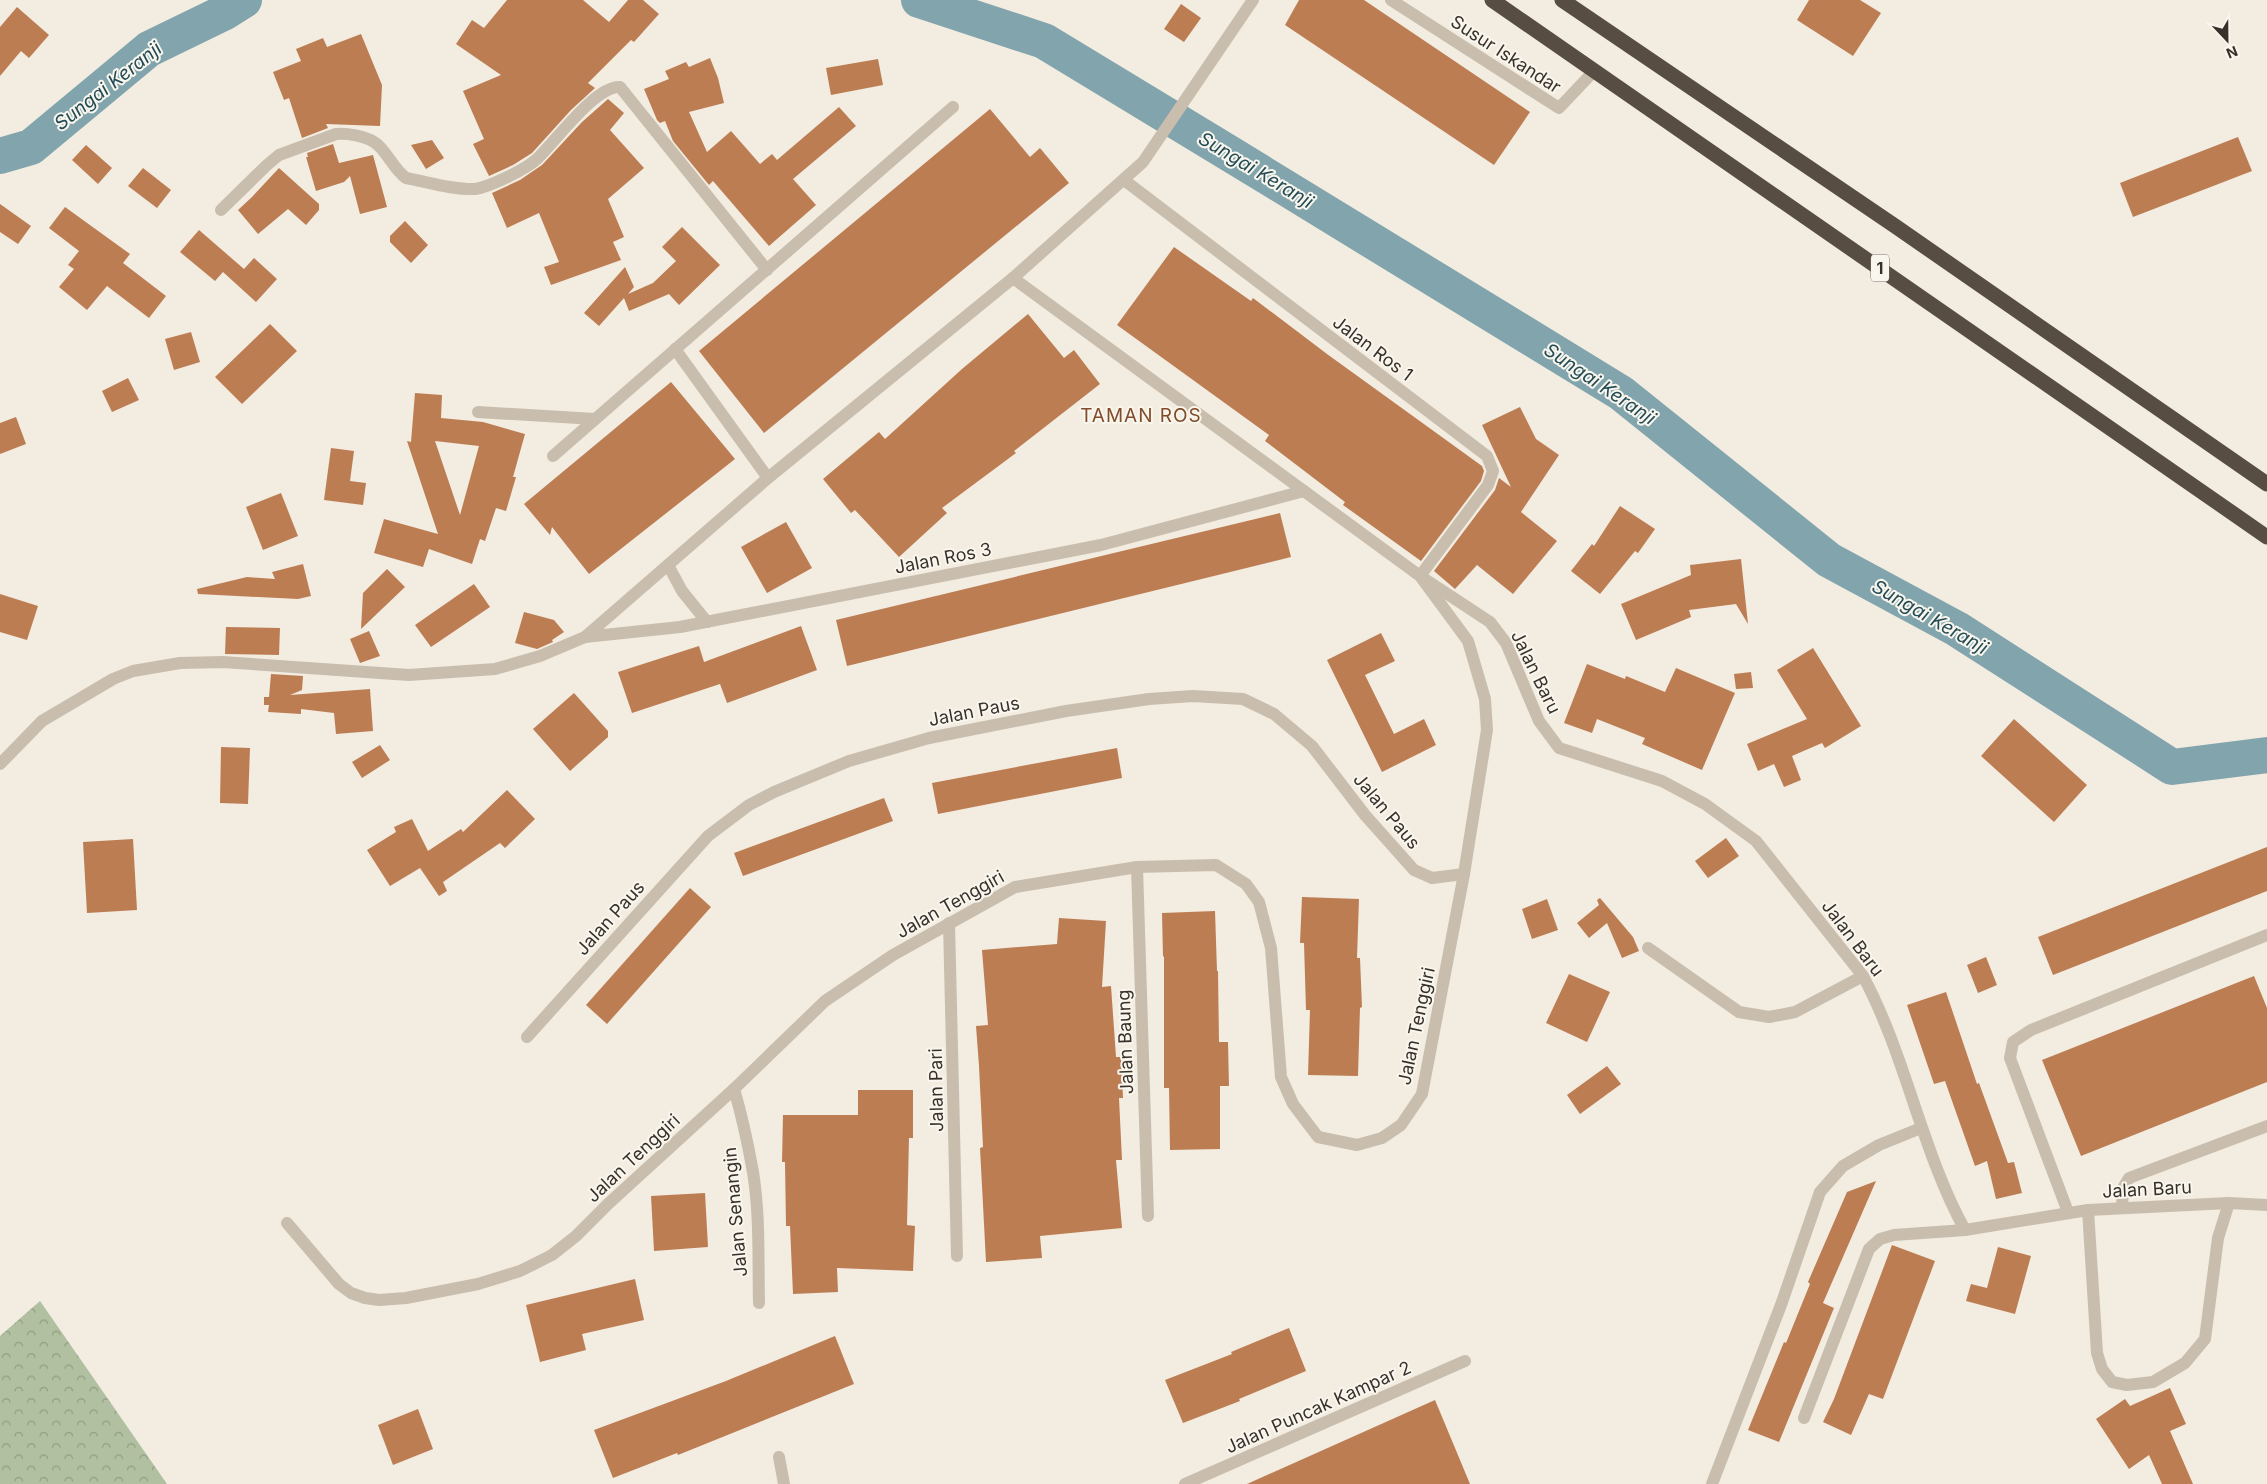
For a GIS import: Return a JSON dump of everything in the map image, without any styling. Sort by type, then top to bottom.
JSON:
[{"type":"highway","name":"1","points":[[1492,0],[2267,536]]},
{"type":"highway","points":[[1562,0],[1895,226],[2267,484]]},
{"type":"street","points":[[0,764],[42,721],[113,678],[133,671],[180,663],[223,662],[409,675],[495,669],[540,656],[585,637],[768,478],[1013,278],[1143,162],[1253,0]]},
{"type":"street","name":"Susur Iskandar","points":[[1391,0],[1559,108],[1594,71]]},
{"type":"street","points":[[221,210],[279,155],[336,134],[345,133],[375,142],[399,173],[406,178],[476,189],[495,182],[535,160],[599,93],[614,87],[620,87],[767,270]]},
{"type":"street","points":[[553,456],[953,107]]},
{"type":"street","name":"Jalan Ros 1","points":[[1124,180],[1487,456],[1493,471],[1488,485],[1420,576]]},
{"type":"street","points":[[1013,278],[1420,576]]},
{"type":"street","points":[[675,349],[768,478]]},
{"type":"street","points":[[478,412],[595,419]]},
{"type":"street","name":"Jalan Ros 3","points":[[585,637],[680,627],[1101,545],[1304,491]]},
{"type":"street","points":[[668,565],[682,591],[707,622]]},
{"type":"street","name":"Jalan Tenggiri","points":[[287,1223],[339,1284],[351,1293],[365,1298],[379,1300],[406,1298],[478,1284],[520,1270],[552,1255],[576,1236],[608,1204],[734,1089],[825,1001],[892,955],[1015,887],[1138,867],[1216,865],[1246,884],[1259,902],[1271,948],[1281,1077],[1293,1104],[1318,1137],[1357,1145],[1382,1138],[1402,1125],[1422,1094],[1464,874],[1487,730],[1485,699],[1468,641],[1420,576]]},
{"type":"street","name":"Jalan Baru","points":[[1420,576],[1490,622],[1506,643],[1538,721],[1559,748],[1662,781],[1705,804],[1756,841],[1863,976],[1877,1001],[1922,1128],[1954,1210],[1966,1230],[2068,1212],[2122,1207],[2229,1203],[2267,1205]]},
{"type":"street","name":"Jalan Paus","points":[[527,1037],[708,836],[749,805],[774,792],[849,761],[929,738],[1066,711],[1149,699],[1193,696],[1243,699],[1274,714],[1312,746],[1365,815],[1414,870],[1432,878],[1464,874]]},
{"type":"street","name":"Jalan Baung","points":[[1138,867],[1148,1216]]},
{"type":"street","name":"Jalan Pari","points":[[949,923],[957,1256]]},
{"type":"street","points":[[2068,1212],[2010,1058],[2013,1042],[2031,1030],[2266,939]]},
{"type":"street","points":[[1648,948],[1739,1012],[1769,1016],[1795,1012],[1863,976]]},
{"type":"street","name":"Jalan Senangin","points":[[734,1089],[744,1125],[753,1174],[758,1231],[759,1303]]},
{"type":"street","points":[[2122,1207],[2124,1188],[2129,1178],[2267,1126]]},
{"type":"street","points":[[1712,1484],[1781,1305],[1820,1192],[1843,1166],[1879,1145],[1922,1128]]},
{"type":"street","points":[[2088,1210],[2097,1353],[2102,1369],[2112,1382],[2127,1386],[2153,1382],[2186,1363],[2205,1339],[2218,1238],[2229,1203]]},
{"type":"street","points":[[1804,1418],[1869,1249],[1880,1239],[1894,1235],[1966,1230]]},
{"type":"street","name":"Jalan Puncak Kampar 2","points":[[1185,1484],[1465,1361]]},
{"type":"street","points":[[779,1457],[784,1484]]},
{"type":"green space","points":[[40,1301],[167,1484],[0,1484],[0,1336]]},
{"type":"building","points":[[507,0],[583,0],[609,22],[628,0],[643,0],[659,14],[634,42],[631,40],[588,83],[595,88],[571,110],[532,153],[513,165],[489,176],[473,144],[484,139],[463,91],[501,75],[456,44],[472,20],[484,28]]},
{"type":"building","points":[[1299,0],[1364,0],[1530,112],[1494,165],[1285,25]]},
{"type":"building","points":[[1809,0],[1860,0],[1881,13],[1853,56],[1797,20]]},
{"type":"building","points":[[1181,4],[1201,18],[1184,42],[1164,29]]},
{"type":"building","points":[[17,7],[49,35],[29,58],[21,51],[0,76],[0,27]]},
{"type":"building","points":[[361,34],[382,85],[380,126],[326,124],[328,128],[302,138],[289,98],[284,100],[273,72],[301,61],[296,49],[323,38],[327,47]]},
{"type":"building","points":[[710,58],[718,78],[724,103],[689,112],[707,152],[731,131],[760,164],[772,154],[777,160],[839,107],[856,126],[793,179],[816,205],[769,246],[713,181],[709,185],[673,141],[665,121],[660,123],[657,120],[644,89],[669,79],[665,71],[686,62],[689,67]]},
{"type":"building","points":[[878,59],[883,85],[831,95],[826,68]]},
{"type":"building","points":[[608,99],[624,113],[610,130],[644,168],[608,199],[624,237],[613,242],[621,260],[551,285],[544,267],[559,262],[539,213],[507,228],[492,193],[520,180],[542,165],[582,122]]},
{"type":"building","points":[[990,109],[1030,157],[1040,148],[1069,183],[764,433],[699,351]]},
{"type":"building","points":[[2238,137],[2252,171],[2133,217],[2120,183]]},
{"type":"building","points":[[432,140],[444,158],[426,169],[411,145]]},
{"type":"building","points":[[333,144],[339,163],[373,155],[387,207],[360,214],[350,176],[344,182],[316,191],[306,157],[308,157],[307,153]]},
{"type":"building","points":[[86,145],[112,168],[98,184],[72,160]]},
{"type":"building","points":[[143,168],[171,190],[157,208],[128,186]]},
{"type":"building","points":[[279,168],[319,204],[319,210],[306,225],[288,209],[258,234],[238,210]]},
{"type":"building","points":[[0,204],[31,226],[18,244],[0,232]]},
{"type":"building","points":[[65,207],[130,254],[123,263],[166,296],[149,318],[107,286],[87,310],[59,287],[74,269],[68,265],[79,251],[49,228]]},
{"type":"building","points":[[405,221],[428,245],[411,263],[390,242],[390,236]]},
{"type":"building","points":[[682,227],[720,265],[679,305],[669,294],[629,311],[624,298],[599,326],[584,313],[625,267],[634,287],[628,294],[653,283],[676,261],[662,247]]},
{"type":"building","points":[[199,230],[244,269],[254,258],[277,279],[256,302],[223,272],[215,281],[180,252]]},
{"type":"building","points":[[1174,247],[1251,301],[1253,298],[1482,466],[1484,471],[1481,481],[1421,561],[1343,505],[1345,502],[1265,441],[1269,435],[1117,325]]},
{"type":"building","points":[[1028,314],[1064,358],[1074,350],[1100,384],[1014,451],[1016,453],[942,508],[947,513],[899,557],[855,510],[851,513],[823,479],[879,432],[885,439],[962,369]]},
{"type":"building","points":[[270,324],[297,351],[242,404],[215,377]]},
{"type":"building","points":[[191,332],[200,362],[174,370],[165,339]]},
{"type":"building","points":[[128,378],[139,400],[112,412],[102,391]]},
{"type":"building","points":[[671,382],[735,459],[589,574],[552,527],[550,535],[524,504]]},
{"type":"building","points":[[415,393],[442,395],[441,418],[483,422],[525,434],[513,477],[516,477],[506,511],[496,508],[485,541],[480,539],[472,564],[429,549],[423,567],[374,553],[384,519],[438,534],[407,441],[411,442]],"holes":[[[435,441],[479,446],[460,515]]]},
{"type":"building","points":[[1520,407],[1536,439],[1559,455],[1521,512],[1557,541],[1513,594],[1477,565],[1455,589],[1434,571],[1495,490],[1499,478],[1511,487],[1482,425]]},
{"type":"building","points":[[16,417],[26,444],[0,454],[0,423]]},
{"type":"building","points":[[331,448],[354,451],[350,481],[366,483],[363,505],[324,500]]},
{"type":"building","points":[[281,493],[298,536],[263,550],[246,507]]},
{"type":"building","points":[[1620,506],[1655,529],[1638,553],[1635,551],[1600,594],[1571,571],[1592,544],[1594,546]]},
{"type":"building","points":[[1280,513],[1291,557],[847,666],[836,620]]},
{"type":"building","points":[[786,522],[812,568],[767,593],[741,547]]},
{"type":"building","points":[[1741,559],[1748,624],[1736,604],[1689,610],[1691,617],[1636,640],[1621,604],[1691,575],[1690,565]]},
{"type":"building","points":[[303,564],[311,596],[298,599],[198,594],[197,589],[247,577],[275,579],[272,572]]},
{"type":"building","points":[[387,569],[405,587],[361,629],[363,593]]},
{"type":"building","points":[[474,584],[490,607],[431,647],[415,625]]},
{"type":"building","points":[[0,594],[38,606],[27,640],[0,632]]},
{"type":"building","points":[[524,612],[554,620],[564,632],[552,640],[553,642],[537,649],[515,643]]},
{"type":"building","points":[[801,626],[817,670],[727,703],[720,684],[632,713],[618,672],[699,646],[704,662]]},
{"type":"building","points":[[226,627],[280,628],[279,655],[225,654]]},
{"type":"building","points":[[369,631],[380,656],[360,663],[350,639]]},
{"type":"building","points":[[1381,633],[1395,661],[1365,675],[1394,734],[1424,719],[1436,745],[1382,772],[1327,660]]},
{"type":"building","points":[[1813,648],[1861,726],[1825,748],[1822,743],[1792,756],[1801,780],[1784,787],[1774,764],[1758,771],[1747,744],[1807,719],[1777,670]]},
{"type":"building","points":[[1587,664],[1625,679],[1626,676],[1665,692],[1676,668],[1735,693],[1702,770],[1642,744],[1645,738],[1597,719],[1592,733],[1564,723]]},
{"type":"building","points":[[1751,672],[1753,688],[1736,689],[1734,674]]},
{"type":"building","points":[[271,674],[303,676],[302,690],[290,695],[370,689],[373,731],[336,734],[334,713],[301,709],[301,714],[268,712],[269,705],[264,705],[264,697],[269,697]]},
{"type":"building","points":[[574,693],[608,731],[608,737],[570,771],[533,729]]},
{"type":"building","points":[[2014,719],[2087,785],[2054,822],[1981,756]]},
{"type":"building","points":[[380,745],[390,760],[362,778],[352,762]]},
{"type":"building","points":[[221,747],[250,748],[248,804],[220,803]]},
{"type":"building","points":[[1117,748],[1122,778],[938,814],[932,783]]},
{"type":"building","points":[[507,790],[535,819],[505,848],[500,843],[443,882],[447,891],[439,896],[420,868],[390,886],[367,850],[396,832],[394,827],[412,819],[428,851],[461,829],[463,832]]},
{"type":"building","points":[[884,798],[893,821],[743,876],[734,853]]},
{"type":"building","points":[[1726,838],[1739,856],[1708,878],[1695,861]]},
{"type":"building","points":[[133,839],[137,910],[87,913],[83,842]]},
{"type":"building","points":[[2267,847],[2267,891],[2053,975],[2038,937]]},
{"type":"building","points":[[690,888],[711,907],[607,1024],[586,1005]]},
{"type":"building","points":[[1302,897],[1359,899],[1357,958],[1360,958],[1362,1007],[1360,1008],[1358,1076],[1308,1075],[1310,1010],[1306,1010],[1304,943],[1300,943]]},
{"type":"building","points":[[1600,898],[1633,937],[1639,951],[1622,958],[1607,923],[1589,938],[1577,923],[1599,905],[1597,900]]},
{"type":"building","points":[[1547,899],[1558,930],[1532,939],[1522,909]]},
{"type":"building","points":[[1215,911],[1219,1042],[1228,1042],[1229,1086],[1220,1086],[1220,1149],[1170,1150],[1169,1088],[1164,1088],[1164,956],[1162,913]]},
{"type":"building","points":[[1059,918],[1106,921],[1102,987],[1111,986],[1116,1057],[1121,1057],[1123,1098],[1119,1098],[1122,1160],[1116,1160],[1122,1228],[1040,1236],[1042,1258],[986,1262],[980,1148],[983,1147],[976,1026],[988,1025],[982,950],[1057,944]]},
{"type":"building","points":[[1986,957],[1997,985],[1978,993],[1967,965]]},
{"type":"building","points":[[1569,974],[1610,992],[1587,1042],[1546,1023]]},
{"type":"building","points":[[2254,976],[2267,1008],[2267,1082],[2081,1156],[2042,1060]]},
{"type":"building","points":[[1946,992],[1977,1084],[1979,1083],[2008,1163],[2014,1162],[2022,1193],[1996,1199],[1987,1161],[1975,1166],[1945,1081],[1934,1084],[1907,1005]]},
{"type":"building","points":[[1607,1066],[1621,1084],[1580,1114],[1567,1095]]},
{"type":"building","points":[[858,1090],[913,1090],[913,1138],[909,1138],[907,1225],[915,1226],[913,1271],[837,1268],[838,1292],[793,1294],[790,1226],[786,1226],[785,1162],[782,1162],[783,1115],[858,1115]]},
{"type":"building","points":[[1876,1181],[1823,1303],[1834,1308],[1779,1442],[1748,1430],[1784,1342],[1786,1343],[1810,1284],[1808,1282],[1847,1192]]},
{"type":"building","points":[[705,1193],[708,1247],[654,1251],[651,1196]]},
{"type":"building","points":[[1892,1245],[1935,1261],[1883,1399],[1869,1394],[1851,1435],[1823,1422],[1834,1399]]},
{"type":"building","points":[[1998,1247],[2031,1256],[2015,1314],[1966,1301],[1971,1284],[1987,1288]]},
{"type":"building","points":[[635,1279],[644,1320],[582,1334],[586,1350],[540,1362],[526,1305]]},
{"type":"building","points":[[1289,1328],[1306,1371],[1239,1399],[1240,1401],[1183,1423],[1165,1380],[1232,1354],[1231,1352]]},
{"type":"building","points":[[835,1336],[854,1384],[678,1455],[677,1453],[613,1478],[594,1430],[726,1381]]},
{"type":"building","points":[[2170,1388],[2186,1424],[2170,1431],[2193,1484],[2162,1484],[2149,1455],[2129,1469],[2096,1419],[2125,1399],[2130,1406]]},
{"type":"building","points":[[1435,1400],[1470,1484],[1247,1484]]},
{"type":"building","points":[[418,1409],[433,1449],[393,1465],[378,1425]]},
{"type":"waterway","name":"Sungai Keranji","points":[[0,156],[31,147],[149,49],[225,12],[244,0]]},
{"type":"waterway","name":"Sungai Keranji","points":[[919,0],[1044,41],[1621,393],[1829,560],[1957,629],[2172,767],[2267,755]]},
{"type":"district","name":"TAMAN ROS","points":[[1141,415]]}]
